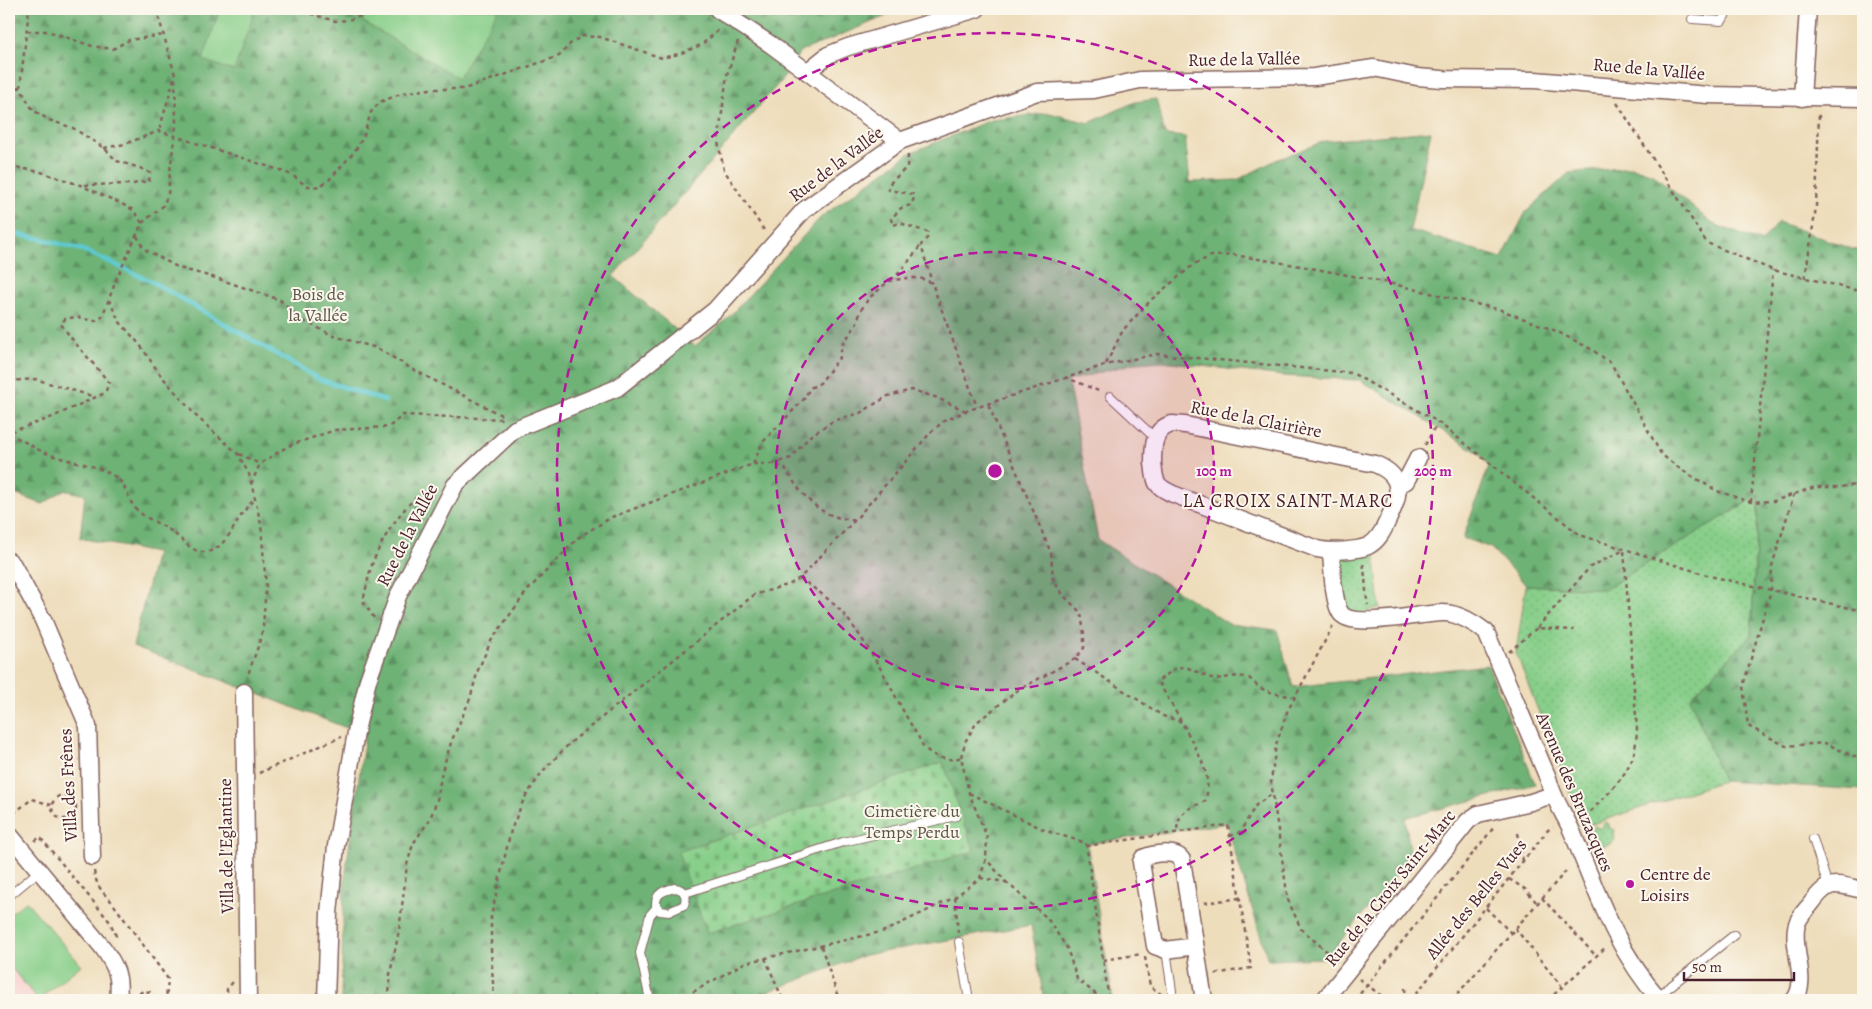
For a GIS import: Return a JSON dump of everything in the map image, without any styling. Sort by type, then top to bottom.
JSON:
[{"type":"street","points":[[717,9],[808,71],[903,144]]},
{"type":"street","points":[[808,71],[828,56],[848,46],[977,9]]},
{"type":"street","points":[[1802,98],[1808,9]]},
{"type":"street","name":"Rue de la Vallée","points":[[326,1000],[329,913],[336,846],[357,727],[368,680],[398,596],[455,485],[515,429],[617,388],[715,310],[804,210],[903,144],[1037,92],[1094,90],[1140,80],[1314,77],[1374,68],[1417,77],[1442,79],[1535,80],[1675,93],[1802,98],[1863,98]]},
{"type":"street","name":"Rue de la Clairière","points":[[1155,438],[1167,425],[1178,424],[1195,427],[1375,464],[1389,471],[1397,485]]},
{"type":"street","points":[[1155,438],[1153,444],[1156,482],[1165,490],[1310,546],[1331,551],[1362,547],[1372,543],[1383,530],[1397,499],[1397,485],[1406,481],[1420,454]]},
{"type":"street","points":[[1331,551],[1340,614],[1353,620],[1370,620]]},
{"type":"street","name":"Villa des Frênes","points":[[9,561],[13,565],[42,620],[88,726],[92,858]]},
{"type":"street","name":"Avenue des Bruzacques","points":[[1370,620],[1445,612],[1482,629],[1489,637],[1548,778],[1552,795],[1569,826],[1616,937],[1632,965],[1658,999]]},
{"type":"street","name":"Villa de l'Eglantine","points":[[244,692],[248,1000]]},
{"type":"street","name":"Rue de la Croix Saint-Marc","points":[[1324,1000],[1350,971],[1468,821],[1478,814],[1552,795]]},
{"type":"street","points":[[9,834],[113,962],[118,976],[118,1000]]},
{"type":"street","points":[[1195,946],[1156,951],[1141,862],[1147,856],[1173,854],[1182,860],[1204,1000]]},
{"type":"street","points":[[1794,1000],[1800,990],[1797,924],[1820,892],[1828,886],[1844,886],[1863,890]]},
{"type":"lane","points":[[1692,19],[1722,21],[1726,9]]},
{"type":"lane","points":[[1110,396],[1155,438]]},
{"type":"lane","points":[[685,893],[843,842],[956,816]]},
{"type":"lane","points":[[1813,839],[1828,886]]},
{"type":"lane","points":[[9,896],[39,871]]},
{"type":"lane","points":[[677,888],[685,893],[686,900],[683,906],[667,913],[660,911],[657,907],[656,898],[661,893],[677,888]]},
{"type":"lane","points":[[650,1000],[640,952],[650,915],[657,907]]},
{"type":"lane","points":[[1658,999],[1734,935]]},
{"type":"lane","points":[[959,942],[969,1000]]},
{"type":"lane","points":[[1156,951],[1172,991]]},
{"type":"path","points":[[29,9],[20,88],[33,110],[49,120],[73,128],[104,148],[117,161],[150,173],[149,181],[133,184],[80,185]]},
{"type":"path","points":[[9,433],[97,398],[105,393],[109,383],[96,365],[72,341],[61,324],[65,319],[75,317],[94,321],[102,317],[142,223],[163,206],[168,194],[175,136],[177,96],[175,75],[158,9]]},
{"type":"path","points":[[295,9],[335,21],[348,20],[364,15]]},
{"type":"path","points":[[104,148],[133,142],[160,132],[279,170],[292,175],[305,185],[312,187],[320,186],[329,180],[355,151],[364,134],[371,112],[380,102],[403,92],[430,89],[464,89],[559,56],[570,43],[582,36],[600,37],[662,58],[680,54],[701,44],[733,19]]},
{"type":"path","points":[[747,28],[739,38],[727,75],[718,142],[724,170],[773,244]]},
{"type":"path","points":[[27,31],[47,31],[92,46],[113,49],[129,40],[164,36]]},
{"type":"path","points":[[160,132],[175,75]]},
{"type":"path","points":[[9,85],[20,88]]},
{"type":"path","points":[[1805,278],[1816,207],[1820,98]]},
{"type":"path","points":[[1609,101],[1618,104],[1707,243],[1773,270],[1863,292]]},
{"type":"path","points":[[753,464],[763,442],[804,399],[810,388],[820,383],[840,357],[842,344],[856,325],[861,310],[869,298],[902,270],[928,237],[928,232],[900,223],[893,225],[891,219],[901,208],[911,205],[914,198],[912,194],[889,190],[888,185],[907,167],[908,156],[903,144]]},
{"type":"path","points":[[9,166],[41,172],[80,185],[132,210],[142,223]]},
{"type":"path","points":[[137,236],[144,248],[179,268],[216,278],[280,300],[302,320],[334,336],[377,348],[412,369],[510,419],[403,415],[389,426],[335,430],[288,446],[260,464],[251,486]]},
{"type":"path","points":[[921,245],[932,283],[977,407]]},
{"type":"path","points":[[1105,365],[1124,330],[1152,300],[1193,265],[1211,256],[1234,256],[1370,279],[1501,310],[1556,331],[1591,349],[1611,363],[1661,454],[1680,469],[1717,491],[1751,502],[1774,500],[1815,487],[1863,484]]},
{"type":"path","points":[[1751,502],[1773,270]]},
{"type":"path","points":[[889,281],[920,278],[932,283]]},
{"type":"path","points":[[109,300],[119,321],[140,345],[159,373],[195,415],[238,453],[260,464]]},
{"type":"path","points":[[494,1000],[491,916],[511,830],[524,799],[542,772],[570,743],[754,595],[790,584],[800,578],[855,520],[931,432],[944,421],[977,407],[1105,365],[1157,354],[1352,374],[1438,422],[1580,535],[1710,576],[1863,611]]},
{"type":"path","points":[[1064,377],[1110,396]]},
{"type":"path","points":[[9,380],[35,379],[97,398]]},
{"type":"path","points":[[772,464],[790,458],[810,436],[833,421],[860,413],[888,396],[912,390],[935,397],[966,411]]},
{"type":"path","points":[[961,757],[966,740],[977,722],[1018,690],[1076,659],[1084,648],[1084,634],[1080,614],[1064,596],[1054,580],[1051,553],[988,404]]},
{"type":"path","points":[[1420,454],[1438,422]]},
{"type":"path","points":[[9,433],[46,453],[97,469],[118,479],[125,488],[134,507],[140,513],[169,530],[200,552],[213,550],[220,544],[247,506],[254,500]]},
{"type":"path","points":[[238,453],[249,474],[261,524],[264,550],[265,611],[259,644],[244,692]]},
{"type":"path","points":[[389,1000],[390,974],[399,931],[406,865],[413,844],[430,819],[437,800],[442,771],[452,740],[470,699],[478,670],[491,641],[527,591],[579,537],[612,516],[753,464],[772,464],[785,468],[798,490],[823,512],[842,519],[855,520]]},
{"type":"path","points":[[384,635],[363,601],[375,556],[403,510],[427,488],[455,485]]},
{"type":"path","points":[[1794,494],[1772,566],[1771,590],[1743,686],[1748,726],[1786,746],[1825,743],[1852,756],[1863,756]]},
{"type":"path","points":[[1362,547],[1363,566],[1366,572],[1364,589],[1370,620]]},
{"type":"path","points":[[1498,662],[1536,628],[1590,567],[1624,550]]},
{"type":"path","name":"Allée des Belles Vues","points":[[1411,1000],[1548,830],[1569,826],[1623,776],[1632,760],[1636,746],[1637,730],[1624,550]]},
{"type":"path","points":[[1340,614],[1287,712],[1276,745],[1271,781],[1272,794],[1288,900],[1301,929],[1387,1000]]},
{"type":"path","points":[[1536,628],[1574,630]]},
{"type":"path","points":[[1076,659],[1163,716],[1182,722]]},
{"type":"path","points":[[1177,833],[1177,821],[1182,812],[1206,801],[1209,792],[1208,778],[1182,722],[1158,681],[1177,667],[1188,668],[1214,679],[1238,676],[1249,678],[1260,688],[1295,697]]},
{"type":"path","points":[[265,770],[332,741]]},
{"type":"path","points":[[969,793],[1047,831],[1086,843],[1109,1000]]},
{"type":"path","points":[[1230,836],[1240,832],[1256,805],[1272,794]]},
{"type":"path","points":[[64,795],[73,798],[76,812],[71,818],[64,820],[57,818],[52,813],[51,805],[56,797],[64,795]]},
{"type":"path","points":[[14,813],[32,799],[51,805]]},
{"type":"path","points":[[1355,1000],[1510,806]]},
{"type":"path","points":[[1086,846],[1228,825],[1252,968],[1200,976]]},
{"type":"path","points":[[1518,833],[1523,862]]},
{"type":"path","name":"Villa des Frênes","points":[[92,858],[100,890],[111,901],[168,979],[166,1000]]},
{"type":"path","points":[[986,859],[1006,882],[1047,918],[1067,948],[1077,980],[1103,1000]]},
{"type":"path","points":[[1452,1000],[1566,871]]},
{"type":"path","points":[[980,878],[1006,882]]},
{"type":"path","points":[[1509,879],[1525,889],[1537,903]]},
{"type":"path","points":[[955,897],[959,942]]},
{"type":"path","points":[[1189,905],[1240,898]]},
{"type":"path","points":[[1542,898],[1596,956]]},
{"type":"path","points":[[1486,908],[1511,933]]},
{"type":"path","points":[[1515,928],[1562,986]]},
{"type":"path","points":[[1548,1000],[1616,937]]},
{"type":"path","points":[[820,946],[839,1000]]},
{"type":"path","points":[[1103,960],[1156,951],[1150,986],[1164,996]]},
{"type":"path","points":[[765,958],[783,1000]]},
{"type":"path","points":[[1405,988],[1406,1000]]},
{"type":"path","points":[[227,989],[227,1000]]},
{"type":"path","points":[[135,996],[142,991],[150,992],[156,1000]]},
{"type":"path","points":[[1039,1000],[1056,1000]]},
{"type":"shaded area","points":[[12,969],[38,1000],[9,1000],[9,972]]},
{"type":"shaded area","points":[[51,990],[48,1000],[38,1000]]},
{"type":"green space","name":"Bois de la Vallée","points":[[9,9],[888,9],[891,14],[800,52],[785,76],[613,276],[695,346],[727,319],[821,217],[910,153],[991,120],[1049,113],[1089,123],[1135,102],[1156,99],[1165,135],[1185,137],[1190,182],[1237,180],[1276,160],[1325,141],[1431,131],[1410,230],[1502,258],[1526,212],[1569,173],[1632,167],[1653,174],[1713,224],[1762,242],[1778,222],[1852,249],[1863,251],[1863,790],[1723,781],[1690,698],[1751,636],[1759,495],[1605,589],[1526,585],[1491,548],[1463,538],[1489,466],[1479,453],[1360,380],[1283,376],[1163,361],[1135,363],[1068,381],[1098,540],[1229,624],[1277,630],[1293,687],[1488,665],[1535,784],[1405,818],[1411,857],[1326,958],[1268,960],[1230,836],[1228,823],[1087,844],[1113,1000],[1044,1000],[1031,925],[865,955],[746,1000],[341,1000],[344,884],[365,735],[133,646],[156,553],[80,538],[85,495],[64,490],[43,504],[9,492]]},
{"type":"green space","points":[[220,9],[245,9],[254,12],[234,71],[203,60]]},
{"type":"green space","points":[[369,9],[498,10],[458,78],[362,21]]},
{"type":"green space","points":[[1759,494],[1751,636],[1690,698],[1723,781],[1583,827],[1516,653],[1526,585],[1605,589]]},
{"type":"green space","points":[[1374,549],[1380,608],[1359,615],[1343,606],[1338,564],[1340,557]]},
{"type":"green space","name":"Cimetière du Temps Perdu","points":[[943,762],[974,851],[707,933],[678,852]]},
{"type":"green space","points":[[1605,822],[1609,824],[1609,828],[1614,830],[1613,835],[1615,838],[1613,842],[1604,846],[1589,836],[1594,826],[1601,829]]},
{"type":"green space","points":[[26,901],[81,965],[38,1000],[9,965],[9,915]]},
{"type":"waterway","points":[[9,233],[42,239],[83,250],[151,281],[319,379],[385,401]]},
{"type":"place","name":"Centre de Loisirs","points":[[1630,884]]},
{"type":"district","name":"LA CROIX SAINT-MARC","points":[[1288,500]]}]
